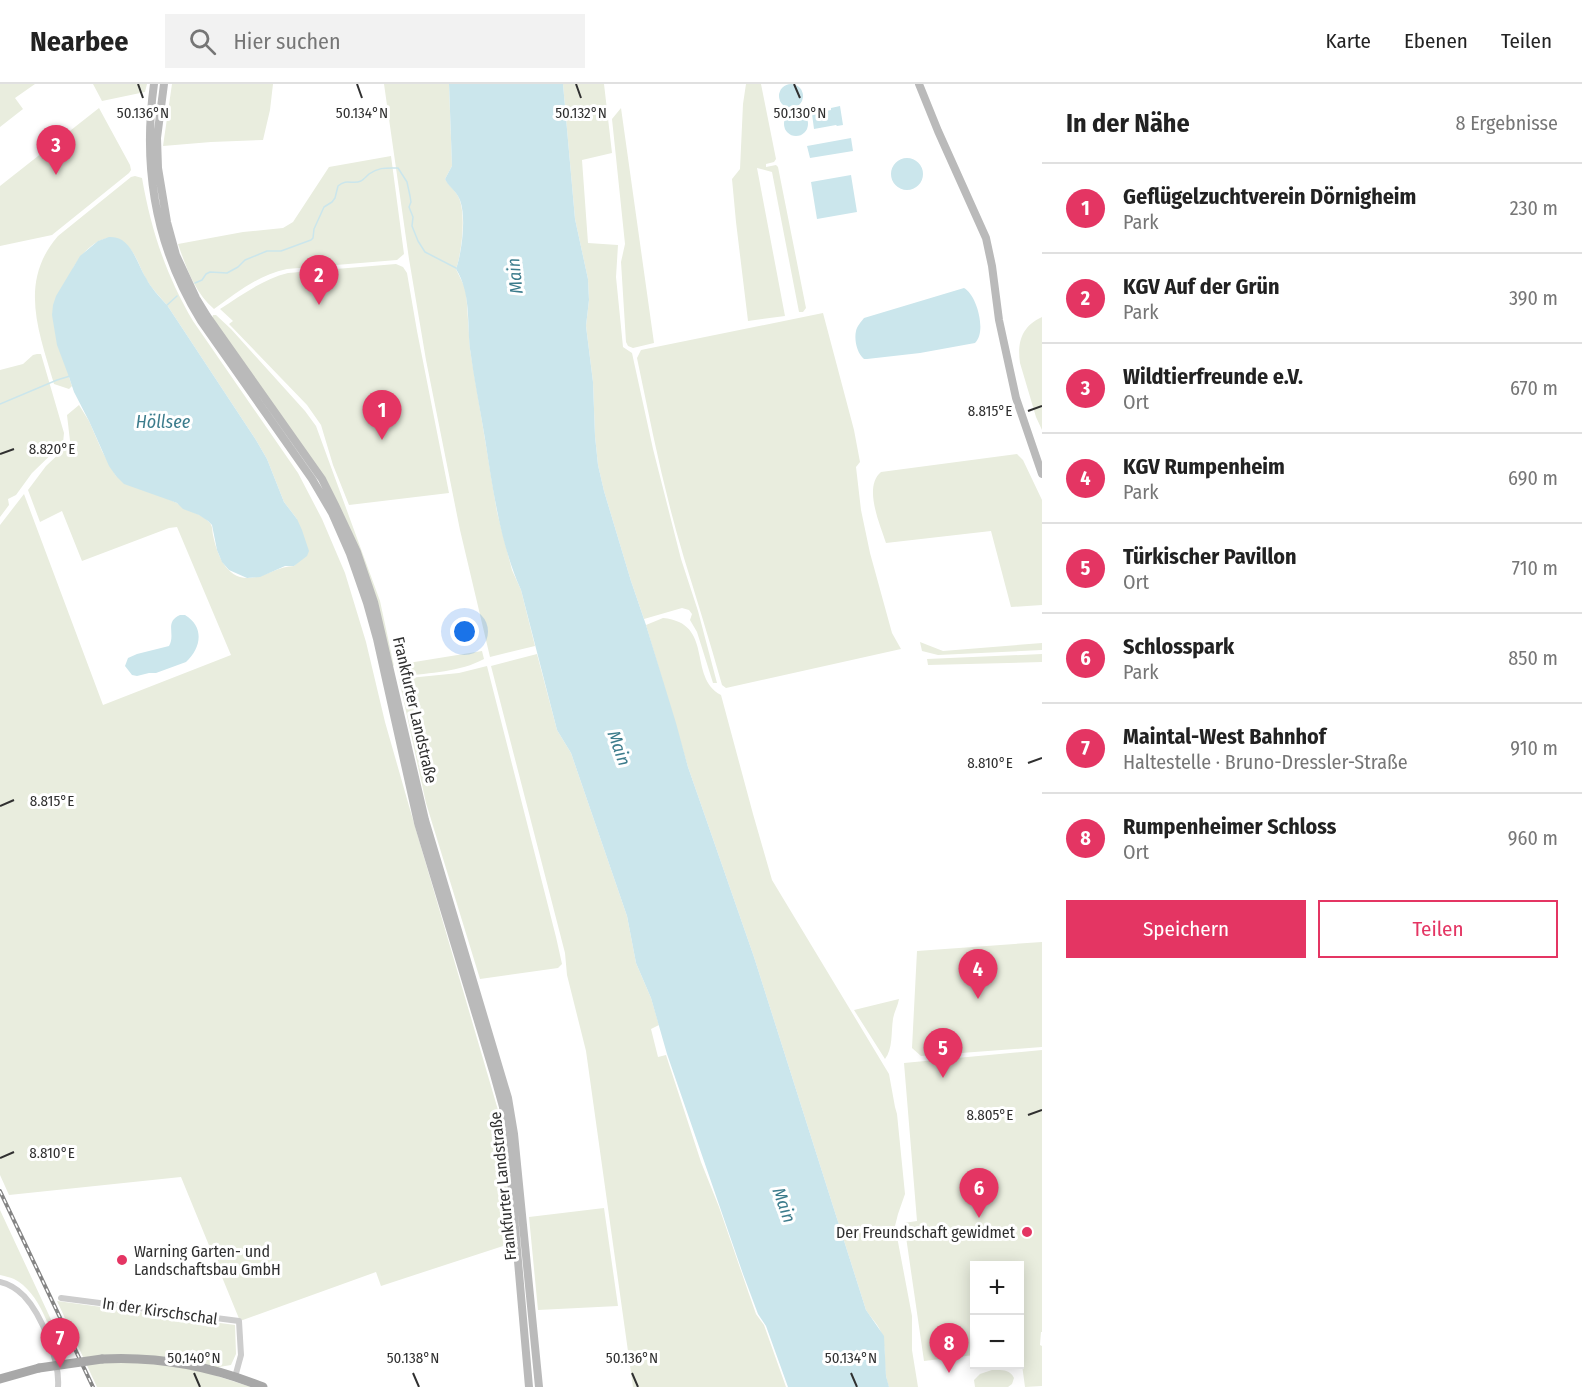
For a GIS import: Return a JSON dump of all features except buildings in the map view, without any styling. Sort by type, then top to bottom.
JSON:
[{"type":"main road","name":"Frankfurter Landstraße","points":[[153,84],[149,147],[152,183],[158,220],[175,273],[201,321],[321,494],[346,545],[367,603],[418,824],[503,1107],[529,1387]]},
{"type":"main road","name":"Frankfurter Landstraße","points":[[164,84],[158,130],[158,168],[167,222],[179,263],[207,316],[322,479],[357,552],[374,602],[425,820],[508,1098],[514,1134],[539,1387]]},
{"type":"main road","points":[[920,84],[938,131],[982,227],[990,253],[999,320],[1016,398],[1042,474]]},
{"type":"main road","points":[[0,1379],[39,1368],[120,1358],[167,1361],[195,1366],[263,1387]]},
{"type":"street","points":[[0,1282],[16,1289],[26,1298],[35,1312],[50,1343],[57,1367],[59,1385]]},
{"type":"street","name":"In der Kirschschal","points":[[61,1298],[238,1321],[241,1355],[235,1377]]},
{"type":"shaded area","points":[[0,84],[35,84],[15,98],[23,109],[0,127]]},
{"type":"shaded area","points":[[93,84],[147,84],[145,92],[102,101]]},
{"type":"shaded area","points":[[172,84],[273,84],[263,140],[163,146]]},
{"type":"shaded area","points":[[384,84],[449,84],[452,166],[445,179],[459,198],[463,223],[456,269],[466,290],[470,349],[497,512],[512,570],[521,590],[535,646],[490,657],[460,530],[426,360]]},
{"type":"shaded area","points":[[563,84],[604,84],[612,153],[582,160],[588,243],[618,245],[616,277],[623,347],[632,353],[681,559],[698,611],[717,683],[713,683],[697,632],[690,620],[692,614],[689,610],[682,608],[644,619],[604,491],[598,465],[593,382],[586,326],[589,300],[588,279],[575,219]]},
{"type":"shaded area","points":[[746,84],[761,84],[776,159],[766,164],[766,167],[776,165],[778,167],[806,308],[803,312],[799,312],[772,172],[757,168],[785,316],[748,321],[732,179],[740,169]]},
{"type":"shaded area","points":[[99,108],[130,165],[129,173],[52,235],[0,246],[0,186]]},
{"type":"shaded area","points":[[621,108],[654,343],[633,348],[626,342],[621,262],[625,244],[612,119]]},
{"type":"shaded area","points":[[391,156],[404,254],[397,260],[287,269],[267,275],[214,309],[207,303],[196,287],[178,244],[243,232],[283,228],[293,222],[329,167]]},
{"type":"shaded area","points":[[135,176],[142,178],[161,252],[183,304],[298,473],[322,519],[345,573],[366,642],[385,722],[498,1110],[512,1243],[381,1286],[376,1272],[240,1321],[181,1177],[9,1195],[0,1175],[0,525],[24,494],[103,705],[231,655],[177,527],[82,561],[62,511],[40,522],[28,490],[46,466],[70,441],[67,415],[79,405],[116,476],[177,503],[206,519],[212,527],[220,557],[234,574],[249,578],[261,576],[294,566],[298,562],[297,519],[284,502],[267,459],[167,305],[148,283],[131,250],[115,238],[107,238],[91,246],[73,268],[69,377],[72,386],[69,389],[54,384],[35,308],[38,271],[46,253],[58,236]]},
{"type":"shaded area","points":[[396,264],[403,267],[407,273],[449,493],[349,505],[333,465],[321,425],[307,405],[229,324],[233,321],[220,309],[261,283],[288,273]]},
{"type":"shaded area","points":[[823,313],[854,430],[860,462],[856,467],[861,510],[870,553],[892,633],[901,649],[726,688],[722,685],[677,533],[658,458],[637,358],[641,350]]},
{"type":"shaded area","points":[[213,315],[216,315],[231,329],[316,426],[380,601],[394,666],[337,503],[212,319]]},
{"type":"shaded area","points":[[1042,317],[1042,430],[1020,363],[1019,348],[1025,330]]},
{"type":"shaded area","points":[[37,354],[41,354],[64,433],[63,443],[32,473],[16,495],[8,499],[9,505],[0,517],[0,370],[23,364]]},
{"type":"shaded area","points":[[1017,454],[1023,460],[1042,500],[1042,605],[1011,607],[991,531],[886,543],[873,496],[873,487],[881,472]]},
{"type":"shaded area","points":[[663,618],[679,622],[689,630],[695,640],[705,676],[711,687],[721,695],[772,880],[889,1074],[897,1114],[905,1194],[895,1226],[912,1316],[912,1350],[918,1387],[889,1387],[882,1336],[879,1327],[866,1310],[754,957],[688,767],[646,625]]},
{"type":"shaded area","points":[[920,642],[943,651],[1042,643],[1042,650],[938,655],[922,651]]},
{"type":"shaded area","points":[[482,651],[484,659],[465,667],[445,671],[403,676],[398,673],[396,665]]},
{"type":"shaded area","points":[[537,654],[557,730],[571,753],[627,916],[636,963],[651,998],[659,1025],[651,1029],[658,1057],[666,1055],[701,1162],[756,1314],[764,1325],[786,1387],[633,1387],[586,1051],[567,975],[565,953],[491,666]]},
{"type":"shaded area","points":[[1042,654],[1042,662],[928,665],[927,659]]},
{"type":"shaded area","points":[[487,666],[562,964],[558,968],[480,979],[426,803],[399,679],[459,673]]},
{"type":"shaded area","points":[[1042,942],[1042,1047],[921,1056],[912,1048],[917,951]]},
{"type":"shaded area","points":[[899,999],[893,1019],[891,1045],[885,1059],[854,1010]]},
{"type":"shaded area","points":[[1042,1050],[1042,1332],[1040,1345],[1042,1346],[1042,1386],[1025,1387],[1023,1369],[1024,1261],[970,1261],[970,1355],[924,1361],[904,1223],[917,1221],[904,1063]]},
{"type":"shaded area","points":[[604,1208],[618,1306],[538,1310],[529,1217]]},
{"type":"shaded area","points":[[0,1210],[68,1356],[60,1357],[48,1325],[31,1293],[14,1279],[0,1275]]},
{"type":"shaded area","points":[[57,1301],[235,1325],[236,1354],[231,1365],[219,1367],[217,1376],[251,1387],[97,1387]]},
{"type":"shaded area","points":[[992,1370],[1010,1373],[1014,1378],[1012,1384],[1008,1387],[975,1387],[974,1380],[980,1374]]},
{"type":"water","name":"Main","points":[[449,84],[563,84],[575,219],[588,279],[589,300],[586,326],[593,382],[598,465],[604,491],[688,767],[754,957],[866,1310],[884,1336],[886,1376],[889,1387],[788,1387],[766,1326],[758,1314],[743,1274],[667,1054],[651,998],[636,963],[627,916],[571,753],[557,730],[521,590],[498,516],[470,349],[466,297],[456,269],[462,243],[463,213],[459,198],[445,179],[452,166]]},
{"type":"water","points":[[791,84],[800,87],[803,96],[800,105],[791,108],[782,105],[779,96],[782,87]]},
{"type":"water","points":[[840,106],[843,125],[814,129],[812,114]]},
{"type":"water","points":[[796,112],[805,115],[808,124],[805,133],[796,136],[787,133],[784,124],[787,115]]},
{"type":"water","points":[[851,138],[853,151],[810,158],[807,146]]},
{"type":"water","points":[[907,158],[918,163],[923,174],[918,185],[907,190],[896,185],[891,174],[896,163]]},
{"type":"water","points":[[851,175],[857,212],[817,219],[811,182]]},
{"type":"water","name":"Höllsee","points":[[109,237],[117,238],[128,245],[150,285],[167,305],[267,459],[284,502],[297,519],[309,551],[307,556],[294,566],[285,566],[260,577],[247,578],[229,570],[222,562],[212,525],[208,521],[183,509],[177,503],[124,484],[109,466],[74,392],[57,345],[52,315],[56,296],[80,256],[98,241]]},
{"type":"water","points":[[964,288],[973,298],[979,314],[980,331],[975,343],[920,353],[867,359],[864,359],[860,353],[855,335],[857,327],[864,318]]},
{"type":"water","points":[[180,615],[185,615],[191,620],[198,631],[198,644],[191,656],[186,662],[156,673],[132,675],[125,666],[128,658],[169,646],[171,625]]},
{"type":"waterway","points":[[195,283],[210,272],[227,273],[245,260],[267,251],[281,251],[311,240],[324,207],[335,198],[338,186],[344,182],[361,181],[369,174],[386,168],[398,168],[407,182],[411,202],[409,207],[413,217],[412,226],[425,252],[456,268]]},
{"type":"waterway","points":[[166,306],[177,296]]},
{"type":"waterway","points":[[0,404],[70,376]]},
{"type":"railway","points":[[0,1191],[93,1387]]},
{"type":"place","name":"Wildtierfreunde e.V.","points":[[56,175]]},
{"type":"place","name":"KGV Auf der Grün","points":[[319,305]]},
{"type":"place","name":"Geflügelzuchtverein Dörnigheim","points":[[382,440]]},
{"type":"place","name":"KGV Rumpenheim","points":[[978,999]]},
{"type":"place","name":"Türkischer Pavillon","points":[[943,1078]]},
{"type":"place","name":"Schlosspark","points":[[979,1218]]},
{"type":"place","name":"Der Freundschaft gewidmet","points":[[1027,1232]]},
{"type":"place","name":"Warning Garten- und Landschaftsbau GmbH","points":[[122,1260]]},
{"type":"place","name":"Maintal-West Bahnhof","points":[[60,1368]]},
{"type":"place","name":"Rumpenheimer Schloss","points":[[949,1373]]}]
